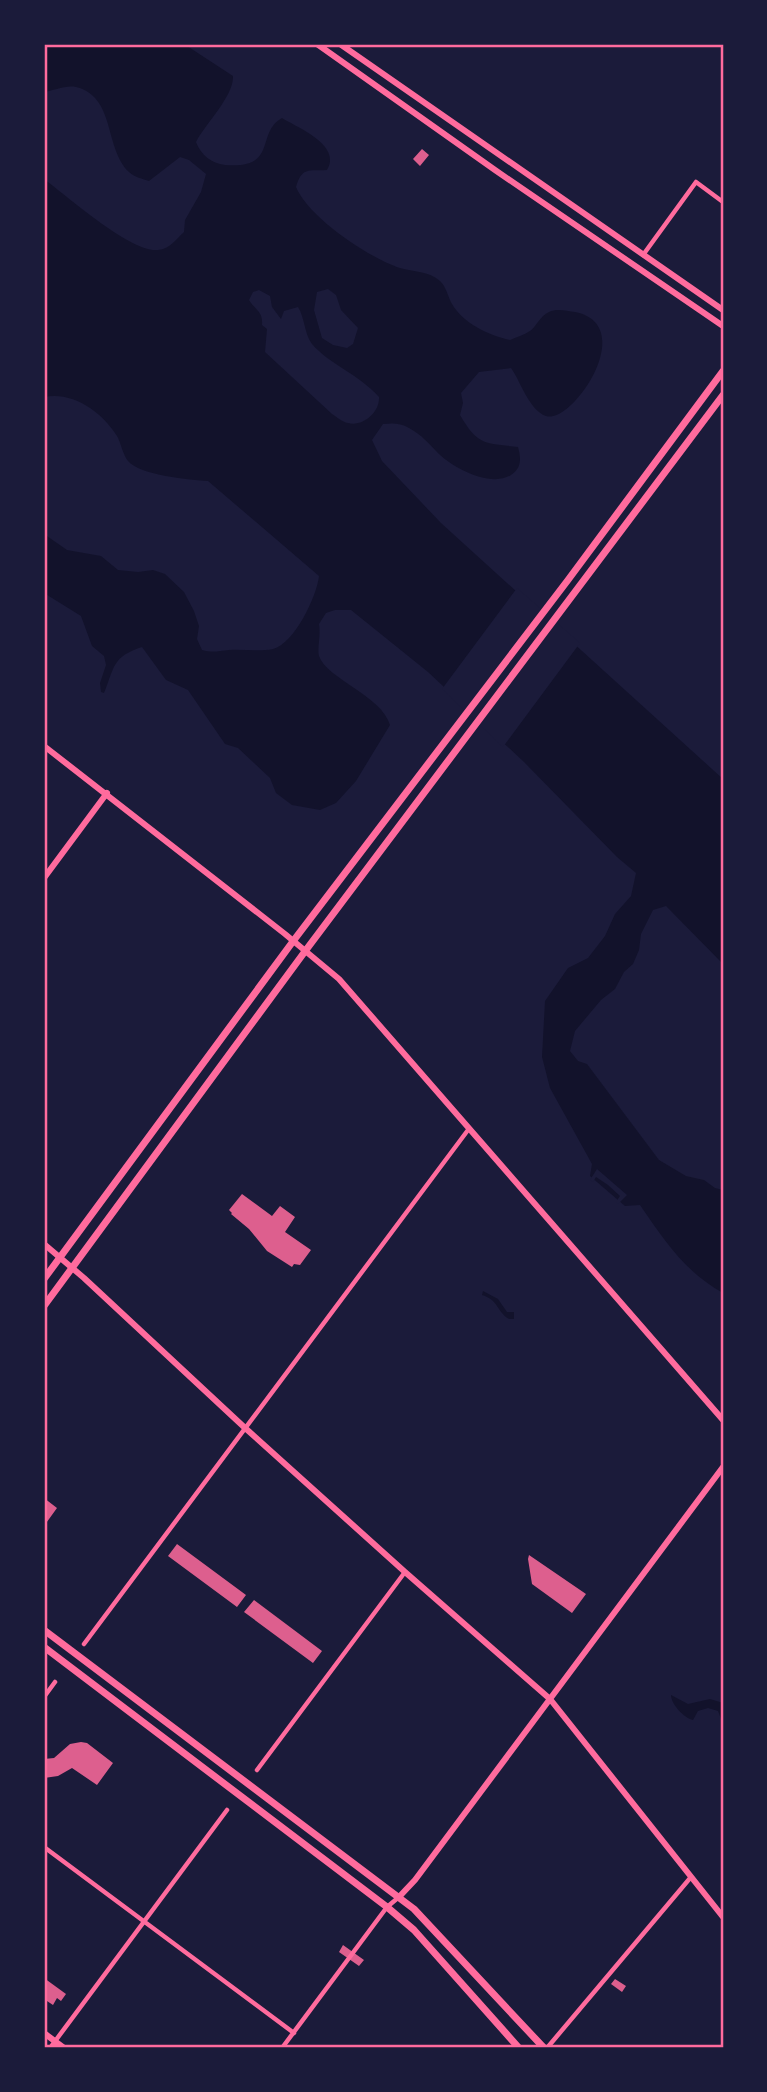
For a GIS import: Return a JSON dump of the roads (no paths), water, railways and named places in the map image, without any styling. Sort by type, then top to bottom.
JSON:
[{"type":"main road","points":[[44,1279],[294,940],[723,371]]},
{"type":"main road","points":[[44,1306],[306,950],[723,395]]},
{"type":"main road","points":[[44,1630],[399,1898],[429,1924],[545,2048]]},
{"type":"main road","points":[[44,1647],[387,1907],[414,1930],[519,2048]]},
{"type":"street","points":[[317,44],[723,327]]},
{"type":"street","points":[[340,44],[723,310]]},
{"type":"street","points":[[643,255],[696,182],[723,202]]},
{"type":"street","points":[[44,746],[294,940],[339,979],[723,1420]]},
{"type":"street","points":[[44,878],[107,793]]},
{"type":"street","points":[[84,1644],[468,1130]]},
{"type":"street","points":[[44,1244],[405,1572],[550,1699],[723,1917]]},
{"type":"street","points":[[282,2048],[387,1907],[415,1880],[723,1467]]},
{"type":"street","points":[[257,1770],[405,1572]]},
{"type":"street","points":[[44,1698],[55,1682]]},
{"type":"street","points":[[50,2048],[227,1810]]},
{"type":"street","points":[[44,1847],[294,2032]]},
{"type":"street","points":[[545,2048],[691,1877]]},
{"type":"street","points":[[44,2033],[64,2048]]}]
